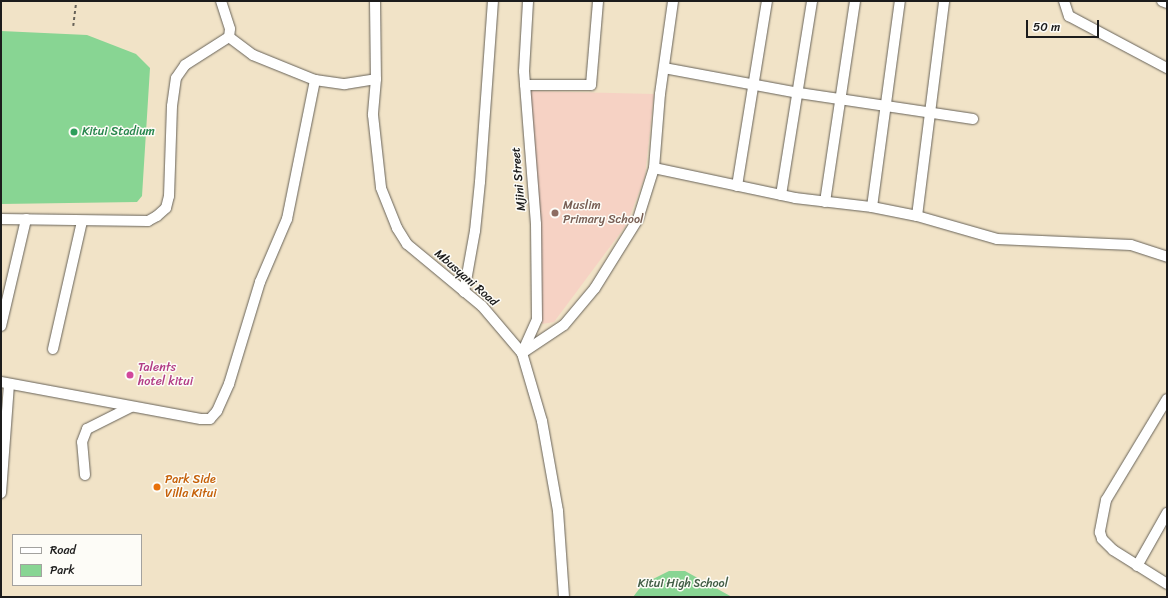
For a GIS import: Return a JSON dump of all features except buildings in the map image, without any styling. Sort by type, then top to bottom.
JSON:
[{"type":"street","points":[[1,219],[148,221],[166,208],[169,196],[173,87],[176,78],[185,66],[229,37],[230,29],[221,1]]},
{"type":"street","name":"Mbusyani Road","points":[[375,1],[376,79],[373,115],[376,162],[381,188],[392,216],[407,244],[482,306],[522,353],[542,421],[558,511],[564,597]]},
{"type":"street","points":[[464,292],[475,231],[480,182],[493,1]]},
{"type":"street","name":"Mjini Street","points":[[522,353],[537,319],[536,224],[524,85],[528,1]]},
{"type":"street","points":[[524,85],[591,85],[598,1]]},
{"type":"street","points":[[522,353],[564,325],[595,288],[638,219],[654,168],[664,68],[673,1]]},
{"type":"street","points":[[737,186],[767,1]]},
{"type":"street","points":[[781,195],[799,93],[812,1]]},
{"type":"street","points":[[826,202],[840,100],[856,1]]},
{"type":"street","points":[[872,207],[900,1]]},
{"type":"street","points":[[917,216],[944,1]]},
{"type":"street","points":[[1064,1],[1070,16],[1167,68]]},
{"type":"street","points":[[1162,1],[1167,3]]},
{"type":"street","points":[[229,37],[253,55],[315,80],[345,84],[376,79]]},
{"type":"street","points":[[664,68],[753,86],[886,108],[973,119]]},
{"type":"street","points":[[1,493],[5,383],[200,419],[210,418],[218,411],[229,384],[260,282],[287,219],[315,80]]},
{"type":"street","points":[[654,168],[781,195],[872,207],[917,216],[997,239],[1131,245],[1167,257]]},
{"type":"street","points":[[1,326],[26,219]]},
{"type":"street","points":[[53,349],[82,221]]},
{"type":"street","points":[[1167,399],[1106,500],[1102,512],[1100,532],[1102,539],[1113,550],[1167,584]]},
{"type":"street","points":[[85,474],[82,442],[87,429],[131,407]]},
{"type":"street","points":[[1137,566],[1167,513]]},
{"type":"path","points":[[73,26],[76,1]]},
{"type":"shaded area","points":[[530,91],[654,94],[645,176],[627,224],[554,322],[542,324]]},
{"type":"green space","name":"Kitui Stadium","points":[[1,31],[87,35],[136,54],[150,68],[142,196],[137,202],[1,204]]},
{"type":"green space","name":"Kitui High School","points":[[669,571],[685,571],[732,597],[633,597],[643,584]]},
{"type":"place","name":"Kitui Stadium","points":[[74,132]]},
{"type":"place","name":"Muslim Primary School","points":[[555,213]]},
{"type":"place","name":"Talents hotel kitui","points":[[130,375]]},
{"type":"place","name":"Park Side Villa Kitui","points":[[157,487]]}]
